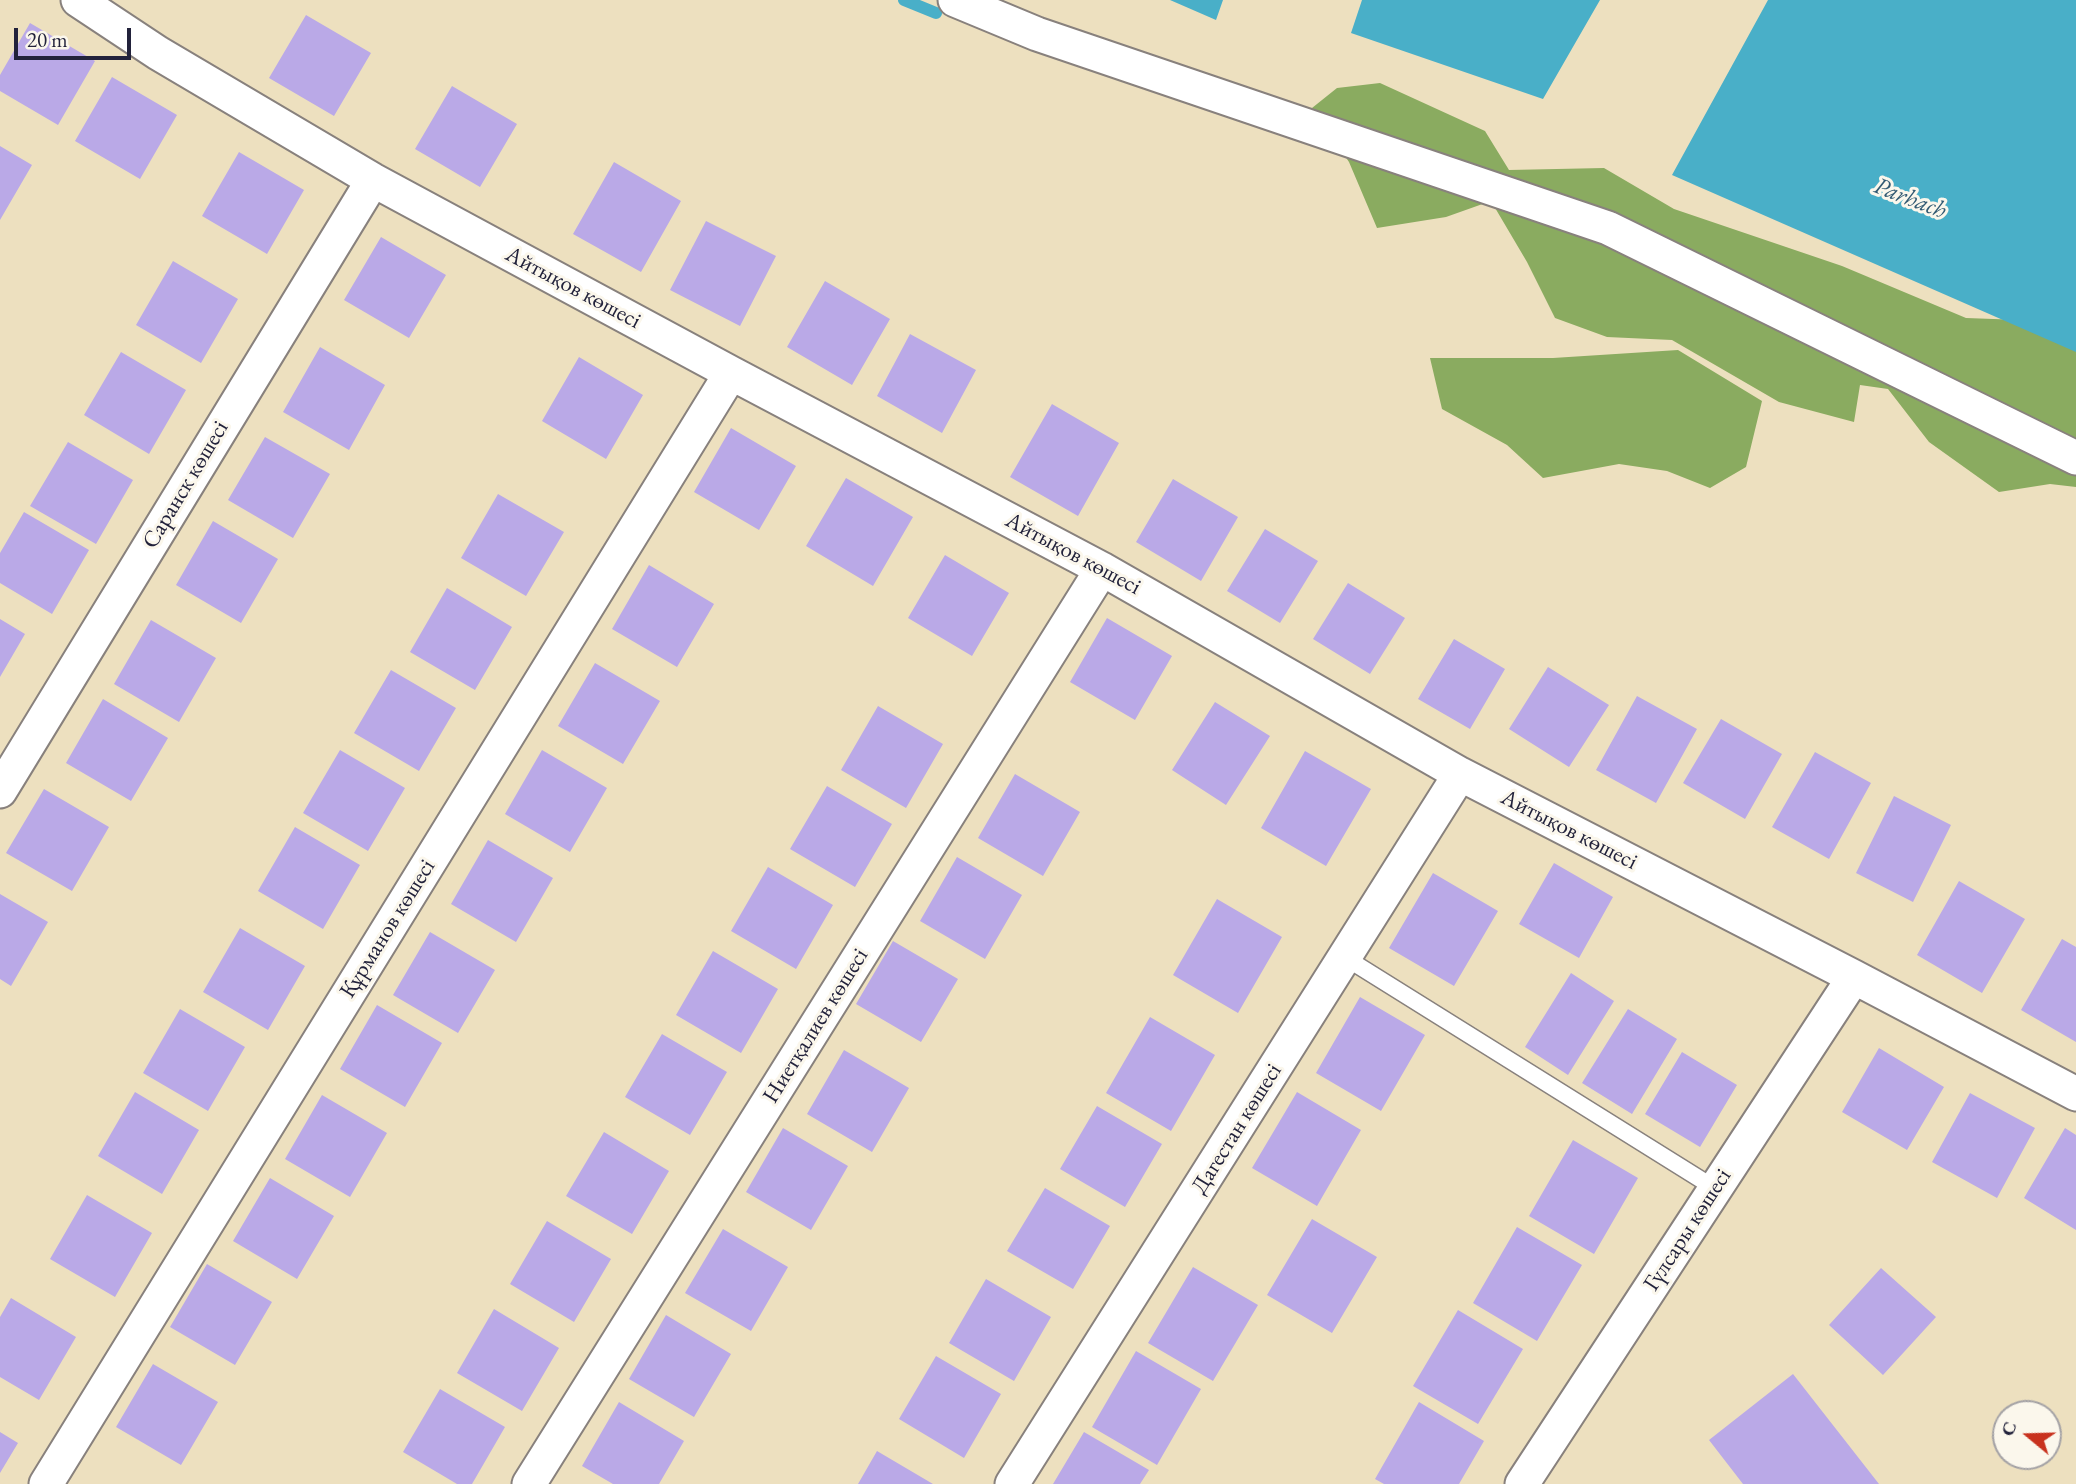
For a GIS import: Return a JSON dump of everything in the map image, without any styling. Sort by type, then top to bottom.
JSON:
[{"type":"street","name":"Айтықов көшесі","points":[[78,0],[158,53],[373,180],[1102,569],[1460,774],[2076,1094]]},
{"type":"street","points":[[955,0],[1037,34],[1608,228],[2076,458]]},
{"type":"street","name":"Саранск көшесі","points":[[0,791],[373,180]]},
{"type":"street","name":"Құрманов көшесі","points":[[46,1484],[731,373]]},
{"type":"street","name":"Ниетқалиев көшесі","points":[[529,1484],[1102,569]]},
{"type":"street","name":"Дагестан көшесі","points":[[1012,1484],[1460,774]]},
{"type":"street","name":"Гүлсары көшесі","points":[[1522,1484],[1854,977]]},
{"type":"lane","points":[[1346,958],[1716,1189]]},
{"type":"green space","points":[[1380,83],[1485,131],[1509,170],[1604,168],[1674,209],[1842,266],[1966,318],[2076,322],[2076,487],[2050,484],[1999,492],[1929,442],[1888,389],[1860,385],[1854,422],[1779,402],[1672,340],[1607,337],[1555,318],[1527,262],[1491,201],[1446,217],[1377,228],[1349,162],[1312,108],[1337,88]]},
{"type":"green space","points":[[1678,350],[1762,401],[1746,467],[1710,488],[1667,471],[1619,464],[1543,478],[1507,445],[1442,409],[1430,358],[1553,358]]},
{"type":"water","points":[[1170,0],[1223,0],[1216,20]]},
{"type":"water","points":[[1362,0],[1600,0],[1543,99],[1351,33]]},
{"type":"water","points":[[1768,0],[2076,0],[2076,352],[1672,175]]},
{"type":"building","points":[[306,15],[371,53],[334,116],[269,78]]},
{"type":"building","points":[[30,23],[95,61],[58,125],[0,91],[0,75]]},
{"type":"building","points":[[112,77],[177,115],[140,179],[75,141]]},
{"type":"building","points":[[452,86],[517,124],[480,187],[415,149]]},
{"type":"building","points":[[0,146],[32,165],[0,220]]},
{"type":"building","points":[[239,152],[304,190],[267,254],[202,216]]},
{"type":"building","points":[[614,162],[681,201],[641,272],[573,234]]},
{"type":"building","points":[[706,221],[776,256],[740,326],[670,290]]},
{"type":"building","points":[[381,237],[446,275],[409,338],[344,300]]},
{"type":"building","points":[[173,261],[238,299],[201,363],[136,325]]},
{"type":"building","points":[[825,281],[890,319],[852,385],[787,347]]},
{"type":"building","points":[[910,334],[976,370],[942,433],[877,396]]},
{"type":"building","points":[[320,347],[385,385],[349,450],[283,412]]},
{"type":"building","points":[[121,352],[186,390],[149,454],[84,415]]},
{"type":"building","points":[[579,357],[643,395],[606,459],[542,421]]},
{"type":"building","points":[[1052,404],[1119,443],[1078,516],[1010,477]]},
{"type":"building","points":[[731,428],[796,466],[759,530],[694,492]]},
{"type":"building","points":[[265,437],[330,474],[293,538],[228,500]]},
{"type":"building","points":[[68,442],[133,480],[96,544],[30,506]]},
{"type":"building","points":[[846,478],[913,517],[873,586],[806,546]]},
{"type":"building","points":[[1173,479],[1238,517],[1201,581],[1136,542]]},
{"type":"building","points":[[498,494],[564,532],[526,596],[461,558]]},
{"type":"building","points":[[24,512],[89,550],[52,614],[0,583],[0,553]]},
{"type":"building","points":[[213,521],[278,559],[241,623],[176,585]]},
{"type":"building","points":[[1265,529],[1318,561],[1280,623],[1227,591]]},
{"type":"building","points":[[945,555],[1009,593],[972,656],[908,618]]},
{"type":"building","points":[[649,565],[714,604],[677,667],[612,629]]},
{"type":"building","points":[[1348,583],[1405,618],[1370,674],[1313,639]]},
{"type":"building","points":[[447,588],[512,627],[475,690],[410,652]]},
{"type":"building","points":[[1107,618],[1172,656],[1135,720],[1070,682]]},
{"type":"building","points":[[0,619],[25,634],[0,677]]},
{"type":"building","points":[[151,620],[216,658],[179,722],[114,684]]},
{"type":"building","points":[[1454,639],[1505,669],[1470,729],[1418,699]]},
{"type":"building","points":[[595,663],[660,701],[623,764],[558,726]]},
{"type":"building","points":[[1548,667],[1609,705],[1569,767],[1509,729]]},
{"type":"building","points":[[391,670],[456,708],[419,771],[354,733]]},
{"type":"building","points":[[1637,696],[1697,729],[1656,803],[1596,770]]},
{"type":"building","points":[[103,699],[168,738],[131,801],[66,763]]},
{"type":"building","points":[[1215,702],[1270,736],[1226,805],[1172,770]]},
{"type":"building","points":[[878,706],[943,744],[906,808],[841,770]]},
{"type":"building","points":[[1721,719],[1782,754],[1745,819],[1683,783]]},
{"type":"building","points":[[340,750],[405,788],[368,851],[303,813]]},
{"type":"building","points":[[542,750],[607,788],[570,852],[505,814]]},
{"type":"building","points":[[1305,751],[1371,789],[1326,866],[1261,828]]},
{"type":"building","points":[[1815,752],[1871,783],[1829,859],[1772,827]]},
{"type":"building","points":[[1015,774],[1080,812],[1043,876],[978,838]]},
{"type":"building","points":[[827,786],[892,824],[855,887],[790,849]]},
{"type":"building","points":[[44,789],[109,827],[72,891],[6,853]]},
{"type":"building","points":[[1894,796],[1951,825],[1913,902],[1856,873]]},
{"type":"building","points":[[295,827],[360,865],[323,929],[258,891]]},
{"type":"building","points":[[488,840],[553,878],[516,942],[451,904]]},
{"type":"building","points":[[957,857],[1022,895],[985,959],[920,921]]},
{"type":"building","points":[[1554,863],[1613,897],[1579,958],[1519,924]]},
{"type":"building","points":[[768,867],[833,905],[796,969],[731,931]]},
{"type":"building","points":[[1433,873],[1498,911],[1454,986],[1389,948]]},
{"type":"building","points":[[1959,881],[2025,919],[1982,993],[1917,955]]},
{"type":"building","points":[[0,894],[48,922],[11,986],[0,979]]},
{"type":"building","points":[[1217,899],[1282,937],[1238,1013],[1173,975]]},
{"type":"building","points":[[240,928],[305,966],[268,1030],[203,992]]},
{"type":"building","points":[[430,932],[495,970],[458,1033],[393,995]]},
{"type":"building","points":[[2062,939],[2076,947],[2076,1042],[2021,1010]]},
{"type":"building","points":[[893,941],[958,979],[921,1042],[856,1004]]},
{"type":"building","points":[[713,951],[778,989],[741,1053],[676,1015]]},
{"type":"building","points":[[1571,973],[1614,1001],[1568,1075],[1525,1047]]},
{"type":"building","points":[[1360,997],[1425,1035],[1381,1111],[1316,1073]]},
{"type":"building","points":[[377,1005],[442,1043],[405,1107],[340,1069]]},
{"type":"building","points":[[180,1009],[245,1047],[208,1111],[143,1073]]},
{"type":"building","points":[[1628,1009],[1677,1039],[1632,1114],[1582,1083]]},
{"type":"building","points":[[1150,1017],[1215,1055],[1171,1131],[1106,1093]]},
{"type":"building","points":[[662,1034],[727,1072],[690,1135],[625,1097]]},
{"type":"building","points":[[1879,1048],[1944,1087],[1907,1150],[1842,1112]]},
{"type":"building","points":[[844,1050],[909,1088],[872,1152],[807,1114]]},
{"type":"building","points":[[1682,1052],[1737,1085],[1700,1147],[1645,1114]]},
{"type":"building","points":[[135,1092],[199,1130],[162,1194],[98,1156]]},
{"type":"building","points":[[1297,1092],[1361,1130],[1317,1206],[1252,1168]]},
{"type":"building","points":[[1970,1093],[2035,1128],[1997,1198],[1932,1162]]},
{"type":"building","points":[[322,1095],[387,1133],[350,1197],[285,1159]]},
{"type":"building","points":[[1097,1106],[1162,1144],[1125,1207],[1060,1169]]},
{"type":"building","points":[[783,1128],[848,1166],[811,1230],[746,1192]]},
{"type":"building","points":[[2065,1128],[2076,1135],[2076,1230],[2024,1198]]},
{"type":"building","points":[[604,1132],[669,1171],[632,1234],[566,1196]]},
{"type":"building","points":[[1573,1140],[1638,1178],[1594,1254],[1529,1216]]},
{"type":"building","points":[[270,1178],[334,1216],[297,1279],[233,1241]]},
{"type":"building","points":[[1045,1188],[1110,1226],[1073,1289],[1007,1251]]},
{"type":"building","points":[[87,1195],[152,1233],[115,1297],[50,1259]]},
{"type":"building","points":[[1312,1219],[1377,1257],[1332,1333],[1267,1295]]},
{"type":"building","points":[[547,1221],[611,1259],[574,1322],[510,1284]]},
{"type":"building","points":[[1517,1227],[1582,1265],[1537,1341],[1473,1303]]},
{"type":"building","points":[[723,1229],[788,1267],[751,1331],[685,1293]]},
{"type":"building","points":[[207,1264],[272,1302],[235,1365],[170,1327]]},
{"type":"building","points":[[1193,1267],[1258,1305],[1213,1381],[1148,1343]]},
{"type":"building","points":[[1881,1268],[1936,1317],[1883,1375],[1829,1325]]},
{"type":"building","points":[[986,1279],[1051,1317],[1014,1381],[949,1343]]},
{"type":"building","points":[[11,1298],[76,1337],[39,1400],[0,1377],[0,1317]]},
{"type":"building","points":[[494,1309],[559,1348],[522,1411],[457,1373]]},
{"type":"building","points":[[1458,1310],[1523,1349],[1478,1424],[1413,1386]]},
{"type":"building","points":[[666,1315],[731,1354],[694,1417],[629,1379]]},
{"type":"building","points":[[1136,1351],[1201,1389],[1157,1465],[1092,1427]]},
{"type":"building","points":[[936,1356],[1001,1394],[964,1458],[899,1419]]},
{"type":"building","points":[[153,1364],[218,1402],[181,1465],[116,1427]]},
{"type":"building","points":[[1793,1374],[1879,1484],[1743,1484],[1709,1440]]},
{"type":"building","points":[[440,1389],[505,1427],[472,1484],[457,1484],[403,1452]]},
{"type":"building","points":[[619,1402],[684,1441],[659,1484],[613,1484],[582,1466]]},
{"type":"building","points":[[1419,1402],[1484,1441],[1459,1484],[1384,1484],[1375,1479]]},
{"type":"building","points":[[0,1432],[18,1443],[0,1473]]},
{"type":"building","points":[[1084,1432],[1149,1470],[1140,1484],[1053,1484]]},
{"type":"building","points":[[877,1451],[933,1484],[858,1484]]},
{"type":"waterway","name":"Parhach","points":[[904,0],[936,13]]}]
